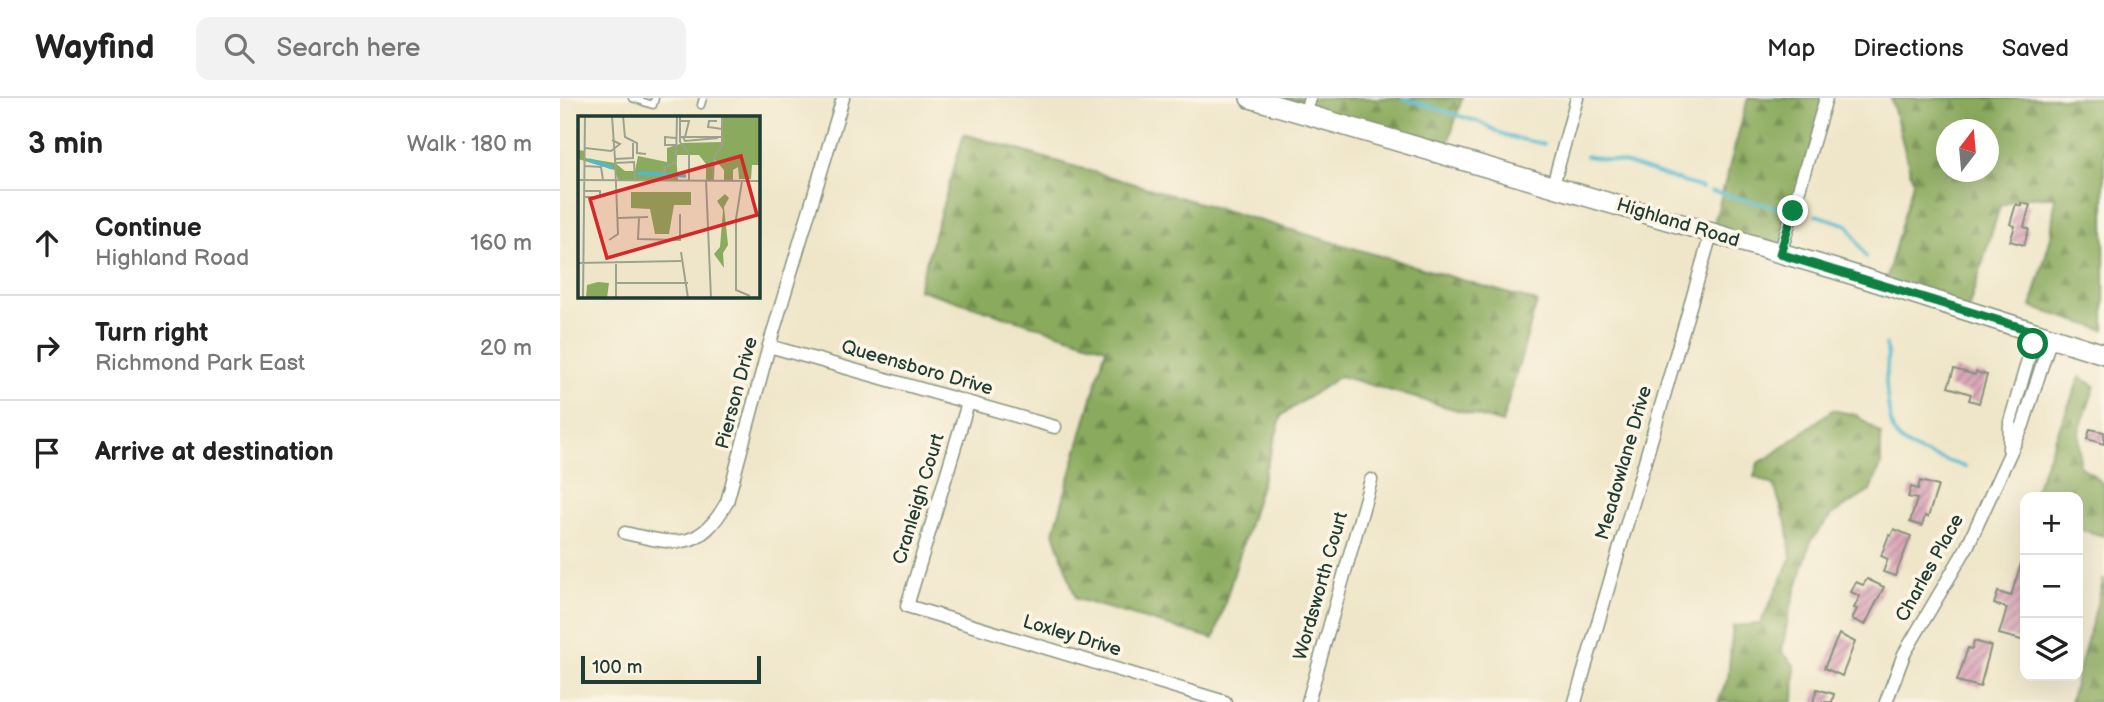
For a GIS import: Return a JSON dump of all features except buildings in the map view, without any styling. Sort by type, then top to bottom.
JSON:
[{"type":"street","name":"Pierson Drive","points":[[625,533],[662,541],[680,542],[695,538],[716,521],[727,502],[769,346],[843,98]]},
{"type":"street","name":"Highland Road","points":[[1250,98],[1308,106],[1553,185],[2104,354]]},
{"type":"street","points":[[1553,185],[1577,98]]},
{"type":"street","points":[[1780,254],[1826,98]]},
{"type":"street","name":"Meadowlane Drive","points":[[1575,702],[1711,234]]},
{"type":"street","name":"Charles Place","points":[[1886,702],[1904,654],[1967,548],[2008,453],[2010,422],[2044,335]]},
{"type":"street","name":"Queensboro Drive","points":[[769,346],[1055,427]]},
{"type":"street","name":"Cranleigh Court","points":[[907,606],[968,403]]},
{"type":"street","name":"Wordsworth Court","points":[[1308,702],[1371,480]]},
{"type":"street","name":"Loxley Drive","points":[[907,606],[1225,702]]},
{"type":"lane","points":[[632,98],[653,105],[655,98]]},
{"type":"green space","points":[[1250,98],[1462,98],[1445,154]]},
{"type":"green space","points":[[1748,98],[1826,98],[1780,254],[1711,234]]},
{"type":"green space","points":[[1891,98],[2104,98],[2104,330],[2031,307],[2051,237],[2055,197],[2022,197],[2000,206],[1968,310],[1885,284],[1913,182]]},
{"type":"green space","points":[[964,134],[1537,302],[1502,423],[1340,376],[1282,415],[1214,639],[1076,599],[1054,532],[1106,348],[918,289]]},
{"type":"green space","points":[[2080,377],[2095,386],[2079,432],[2080,466],[2104,485],[2104,536],[2083,530],[2083,492],[2034,492]]},
{"type":"green space","points":[[1832,410],[1856,415],[1881,434],[1881,465],[1870,491],[1833,514],[1811,540],[1788,617],[1782,652],[1795,666],[1794,702],[1718,702],[1728,678],[1733,626],[1760,624],[1791,559],[1788,529],[1774,485],[1754,477],[1758,463],[1770,457]]},
{"type":"green space","points":[[2104,579],[2104,702],[2070,702],[2076,681],[2083,681],[2083,655]]},
{"type":"waterway","points":[[1403,98],[1482,123],[1505,136],[1544,144]]},
{"type":"waterway","points":[[1586,156],[1625,163],[1702,188]]},
{"type":"waterway","points":[[1711,191],[1778,208]]},
{"type":"waterway","points":[[1816,215],[1848,225],[1866,257]]},
{"type":"waterway","points":[[1886,345],[1888,402],[1896,436],[1918,451],[1965,467]]},
{"type":"route","points":[[1793,211],[1780,254],[2036,332],[2033,344]]}]
